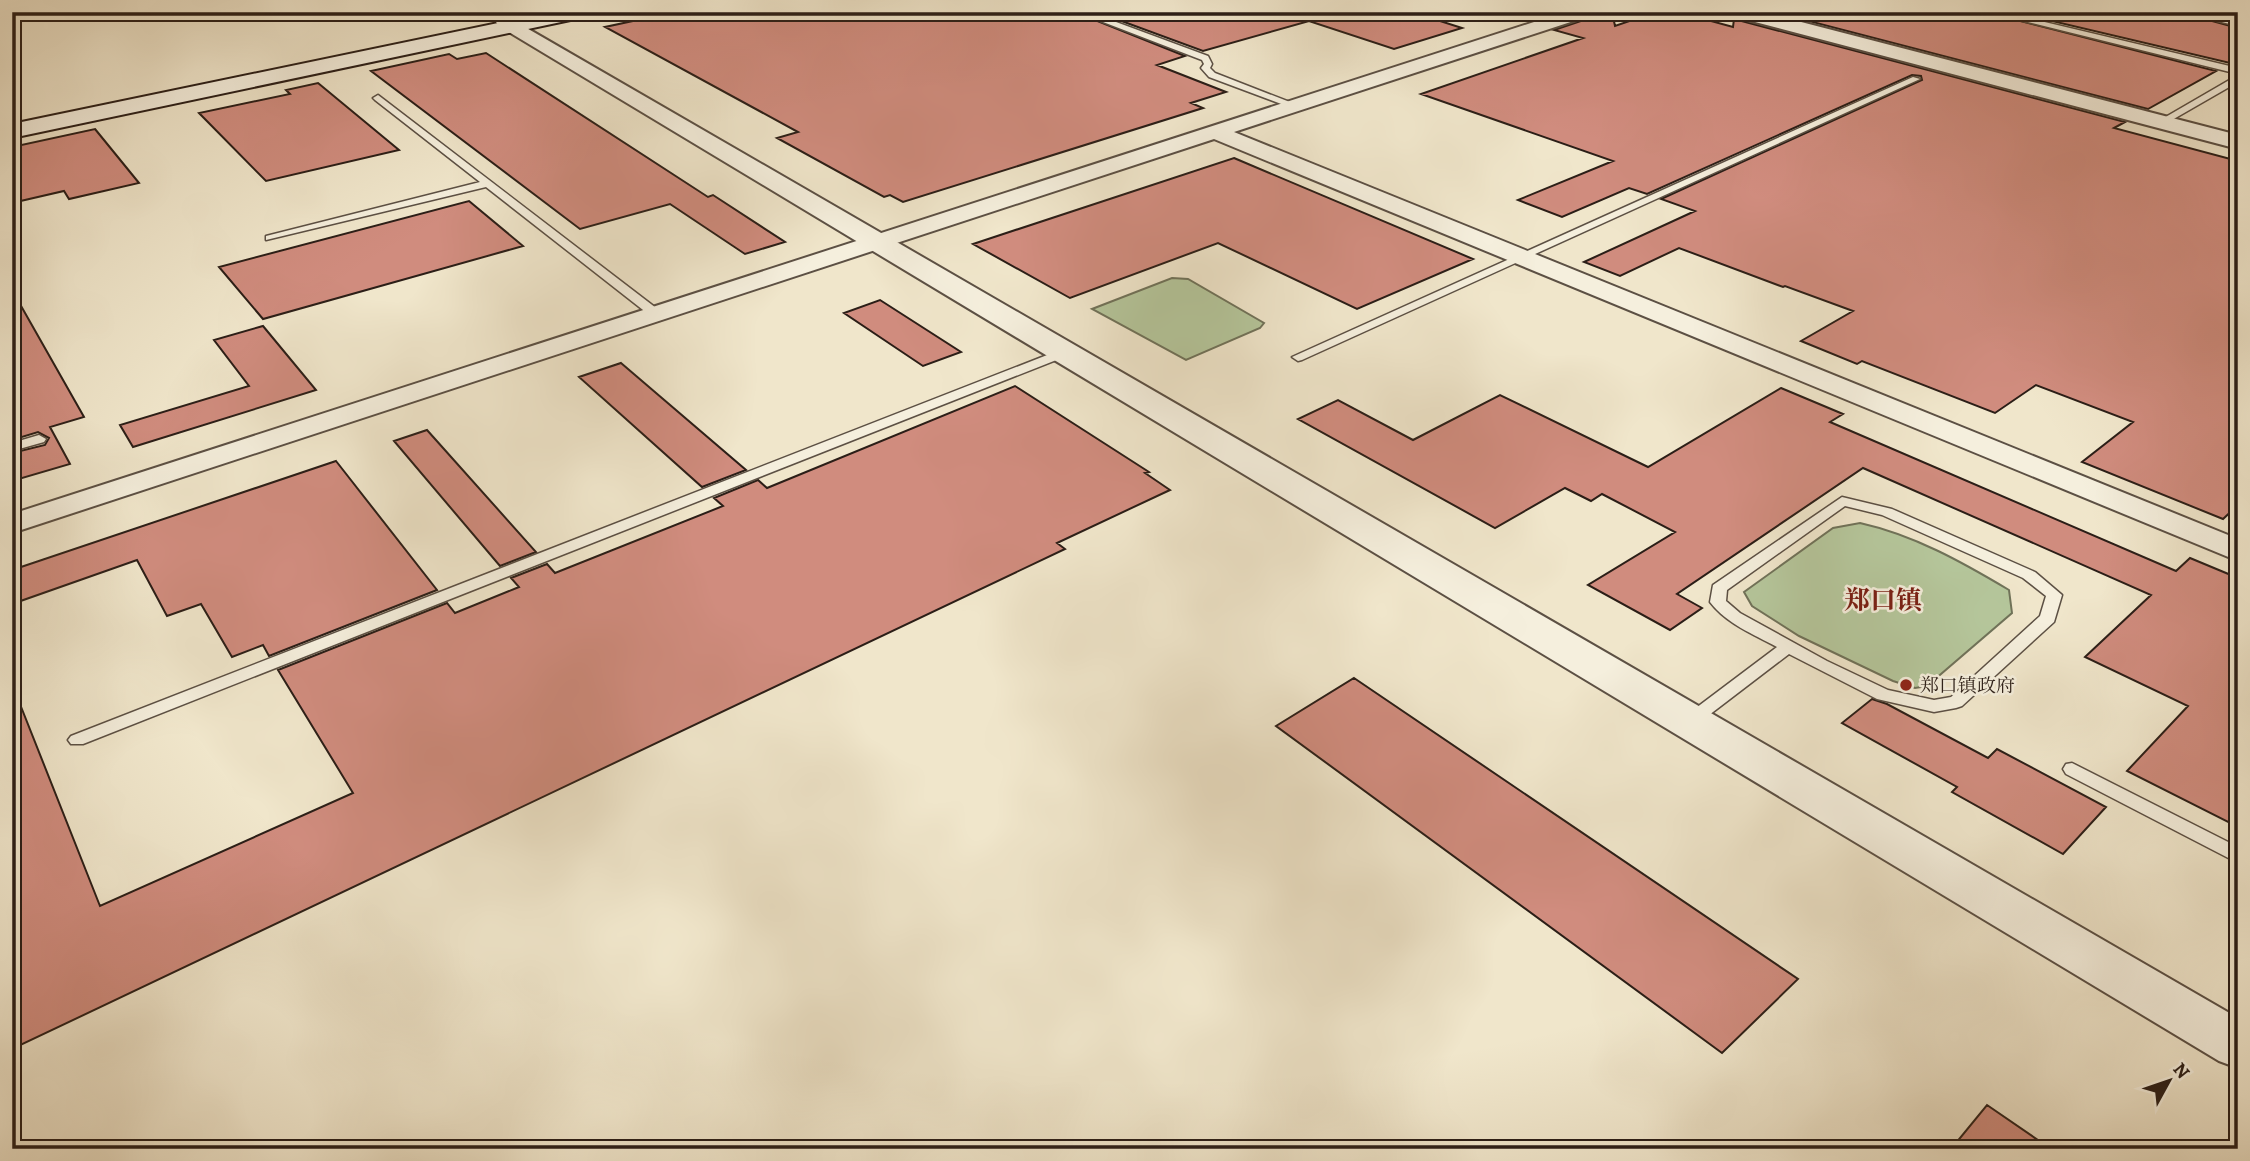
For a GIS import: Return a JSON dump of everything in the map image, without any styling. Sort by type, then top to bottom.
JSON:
[{"type":"street","points":[[12,124],[554,12]]},
{"type":"street","points":[[12,131],[519,19],[579,12]]},
{"type":"street","points":[[12,524],[1583,12]]},
{"type":"street","points":[[1739,12],[2238,142]]},
{"type":"street","points":[[519,19],[879,242],[2238,1045]]},
{"type":"street","points":[[1216,132],[2238,551]]},
{"type":"lane","points":[[1081,12],[1205,58],[1208,64],[1205,68],[1212,75],[1295,106]]},
{"type":"lane","points":[[1991,12],[2238,71]]},
{"type":"lane","points":[[2185,12],[2238,23]]},
{"type":"lane","points":[[2162,122],[2238,78]]},
{"type":"lane","points":[[1298,357],[1916,79]]},
{"type":"lane","points":[[378,98],[656,314]]},
{"type":"lane","points":[[271,238],[488,183]]},
{"type":"lane","points":[[77,740],[1065,352]]},
{"type":"lane","points":[[12,447],[39,439]]},
{"type":"lane","points":[[1842,501],[1886,512],[1946,538],[2029,575],[2054,595],[2048,618],[1956,702],[1934,706],[1884,695],[1788,647],[1734,617],[1718,602],[1719,588],[1842,501]]},
{"type":"lane","points":[[1690,722],[1788,647]]},
{"type":"lane","points":[[2072,769],[2238,856]]},
{"type":"green space","points":[[1172,278],[1188,279],[1264,323],[1260,328],[1186,360],[1092,309]]},
{"type":"green space","points":[[1860,523],[1918,542],[2009,590],[2012,613],[1927,686],[1915,688],[1893,681],[1799,636],[1752,606],[1744,592],[1833,528]]},
{"type":"building","points":[[675,12],[1075,12],[1185,56],[1157,65],[1226,92],[1191,103],[1203,108],[903,202],[890,195],[884,197],[777,138],[798,132],[605,27]]},
{"type":"building","points":[[1097,12],[1412,12],[1462,28],[1394,49],[1309,21],[1203,51]]},
{"type":"building","points":[[1593,12],[1612,12],[1615,26],[1656,12],[1678,12],[1733,27],[1734,19],[2125,122],[2114,128],[2238,161],[2238,505],[2223,519],[2082,462],[2133,422],[2036,385],[1995,413],[1862,361],[1857,364],[1801,341],[1853,311],[1679,248],[1620,276],[1584,262],[1695,211],[1661,199],[1922,80],[1921,76],[1912,75],[1647,194],[1629,188],[1562,217],[1518,200],[1613,161],[1421,94],[1583,38],[1554,30],[1590,18]]},
{"type":"building","points":[[1774,12],[1985,12],[2216,71],[2148,109]]},
{"type":"building","points":[[2014,12],[2179,12],[2238,28],[2238,59],[2230,63]]},
{"type":"building","points":[[486,53],[708,197],[713,195],[785,242],[745,254],[670,204],[580,229],[371,71],[449,54],[457,59]]},
{"type":"building","points":[[318,83],[399,150],[266,181],[199,113],[290,94],[286,90]]},
{"type":"building","points":[[95,129],[139,183],[69,199],[64,191],[12,203],[12,147]]},
{"type":"building","points":[[1234,158],[1473,259],[1357,309],[1218,243],[1070,298],[973,244]]},
{"type":"building","points":[[469,201],[523,246],[263,319],[219,267]]},
{"type":"building","points":[[12,290],[84,417],[50,427],[70,464],[12,481],[12,453],[45,445],[49,438],[38,432],[12,440]]},
{"type":"building","points":[[880,300],[961,352],[923,366],[844,313]]},
{"type":"building","points":[[263,326],[316,390],[133,447],[120,425],[249,386],[214,340]]},
{"type":"building","points":[[621,363],[746,470],[702,487],[579,377]]},
{"type":"building","points":[[1015,386],[1149,472],[1145,473],[1170,490],[1057,543],[1065,549],[12,1049],[12,684],[100,906],[353,793],[278,670],[447,603],[455,613],[519,587],[511,578],[547,564],[555,573],[723,506],[714,498],[758,480],[767,488]]},
{"type":"building","points":[[1781,388],[1843,414],[1830,422],[2176,571],[2190,558],[2238,578],[2238,827],[2127,771],[2188,706],[2085,657],[2151,595],[1863,468],[1677,594],[1702,608],[1670,630],[1588,585],[1675,532],[1602,494],[1591,501],[1565,488],[1495,528],[1298,419],[1338,400],[1413,440],[1500,395],[1648,467]]},
{"type":"building","points":[[427,430],[536,552],[500,566],[394,441]]},
{"type":"building","points":[[336,461],[437,590],[269,656],[263,645],[232,657],[201,604],[167,616],[137,560],[12,604],[12,570]]},
{"type":"building","points":[[1354,678],[1798,979],[1722,1053],[1276,726]]},
{"type":"building","points":[[1872,699],[1887,704],[1988,758],[1997,749],[2106,807],[2063,854],[1952,792],[1957,787],[1842,723]]},
{"type":"building","points":[[1987,1105],[2051,1149],[1951,1149]]},
{"type":"place","name":"郑口镇政府","points":[[1906,685]]},
{"type":"district","name":"郑口镇","points":[[1883,600]]}]
